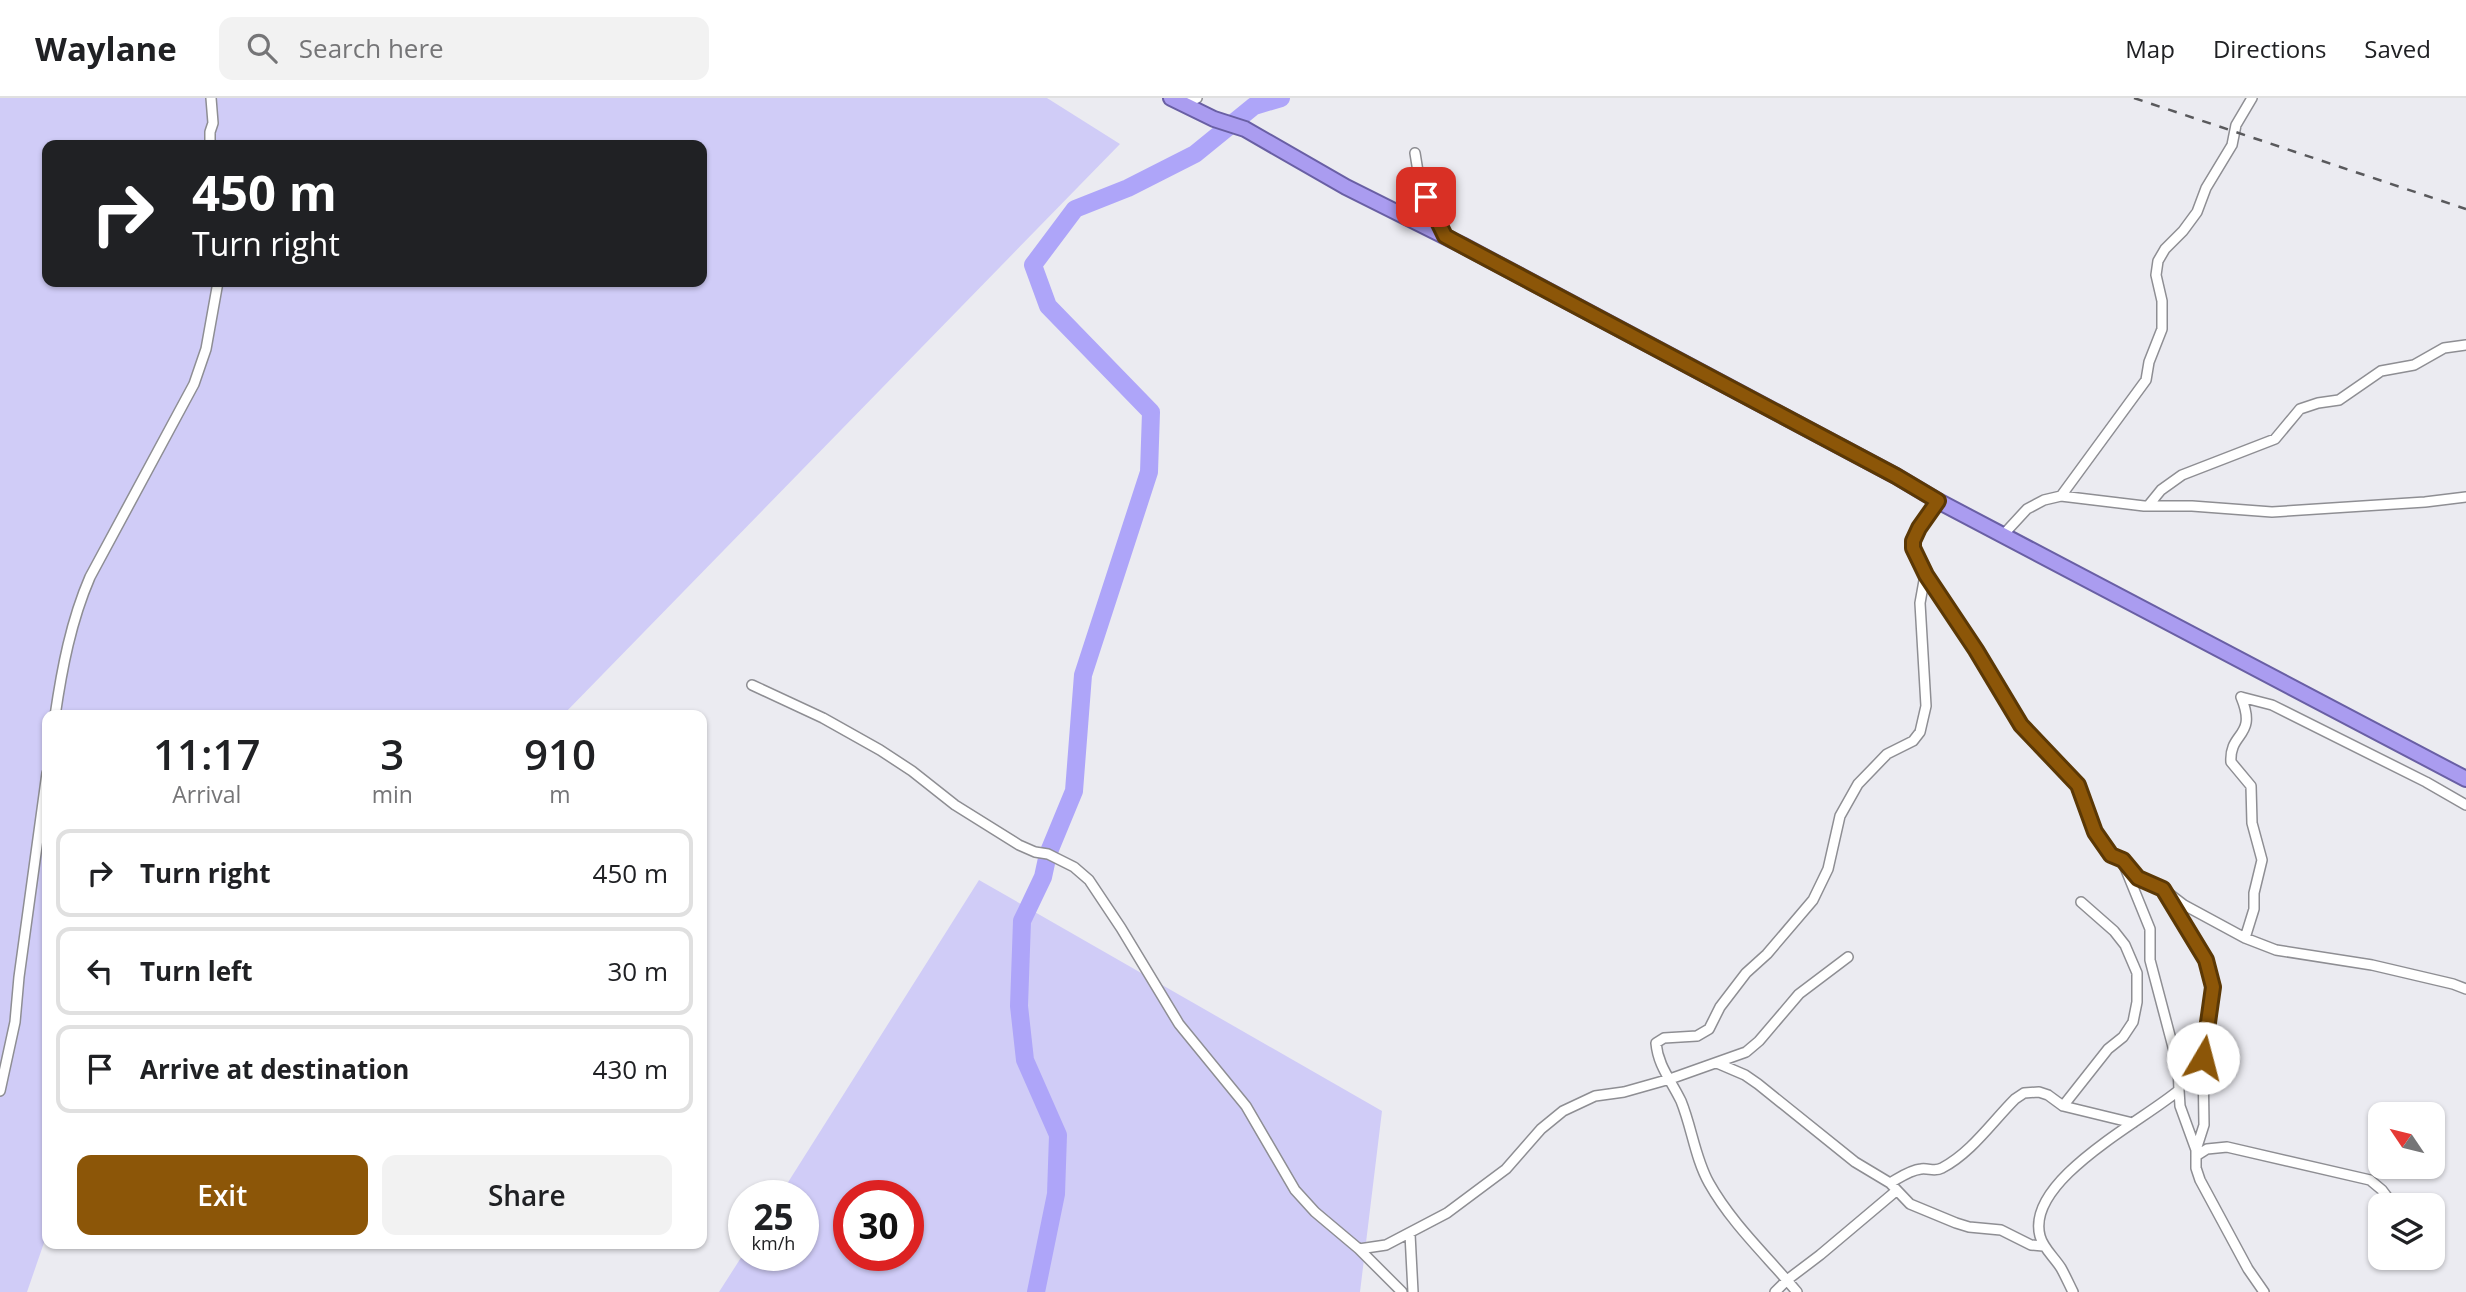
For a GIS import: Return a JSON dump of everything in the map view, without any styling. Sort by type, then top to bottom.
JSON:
[{"type":"highway","points":[[1177,101],[1214,119],[1245,129],[1346,187],[1454,241],[1896,476],[1938,501],[2466,779]]},
{"type":"street","points":[[211,98],[211,140]]},
{"type":"street","points":[[1177,101],[1197,98]]},
{"type":"street","points":[[2061,496],[2146,380],[2149,362],[2162,329],[2162,302],[2156,275],[2158,261],[2197,212],[2206,188],[2230,149],[2236,125],[2252,98]]},
{"type":"street","points":[[1415,153],[1420,184],[1431,211],[1445,236],[1454,241]]},
{"type":"street","points":[[56,710],[78,605],[90,577],[194,384],[206,349],[217,287]]},
{"type":"street","points":[[2148,506],[2161,490],[2182,475],[2275,439],[2300,409],[2339,400],[2381,371],[2414,365],[2444,348],[2466,345]]},
{"type":"street","points":[[2003,535],[2027,509],[2044,500],[2061,496],[2148,506],[2192,506],[2272,512],[2466,497]]},
{"type":"street","points":[[1938,501],[1913,541],[1913,548],[1926,575],[1976,650],[2021,725],[2078,785],[2095,832],[2111,855],[2123,860],[2138,878],[2163,889],[2184,905],[2245,938],[2276,950],[2372,965],[2466,989]]},
{"type":"street","points":[[1797,1292],[1746,1235],[1710,1185],[1698,1158],[1682,1104],[1660,1064],[1656,1042],[1664,1038],[1697,1036],[1709,1029],[1720,1007],[1746,973],[1767,954],[1814,900],[1828,869],[1840,816],[1858,784],[1887,754],[1908,744],[1920,732],[1926,706],[1920,603],[1926,575]]},
{"type":"street","points":[[752,685],[823,718],[880,750],[955,805],[1019,845],[1048,854],[1074,867],[1089,880],[1179,1024],[1246,1106],[1295,1190],[1315,1212],[1359,1249],[1402,1292]]},
{"type":"street","points":[[2245,938],[2255,909],[2254,893],[2262,860],[2252,822],[2250,786],[2231,762],[2233,751],[2248,723],[2241,697],[2272,705],[2426,782],[2466,805]]},
{"type":"street","points":[[0,1091],[15,1022],[42,809]]},
{"type":"street","points":[[2123,860],[2150,929],[2150,960],[2178,1066],[2180,1105],[2196,1153]]},
{"type":"street","points":[[2163,889],[2206,960],[2213,987],[2203,1058],[2204,1125],[2196,1153],[2196,1168],[2248,1269],[2264,1292]]},
{"type":"street","points":[[2063,1106],[2108,1049],[2128,1030],[2137,1002],[2137,973],[2125,945],[2114,931],[2081,902]]},
{"type":"street","points":[[1359,1249],[1386,1245],[1447,1213],[1506,1169],[1541,1129],[1563,1111],[1595,1096],[1670,1079],[1746,1052],[1759,1041],[1799,994],[1849,957]]},
{"type":"street","points":[[1717,1063],[1758,1084],[1855,1161],[1893,1187],[1910,1204],[1969,1227],[2001,1230],[2031,1245],[2043,1246]]},
{"type":"street","points":[[2073,1292],[2061,1268],[2043,1246],[2039,1236],[2038,1215],[2051,1195],[2086,1156],[2179,1090]]},
{"type":"street","points":[[1775,1292],[1852,1230],[1911,1172],[1921,1169],[1938,1170],[1966,1152],[2015,1099],[2024,1093],[2039,1092],[2063,1106],[2133,1123]]},
{"type":"street","points":[[2196,1153],[2227,1147],[2370,1180],[2385,1193]]},
{"type":"street","points":[[1410,1234],[1413,1292]]},
{"type":"shaded area","points":[[0,98],[1047,98],[1120,144],[568,710],[42,710],[42,1248],[27,1292],[0,1292]]},
{"type":"shaded area","points":[[979,880],[1382,1111],[1360,1292],[719,1292],[732,1271],[819,1271],[819,1180],[789,1180]]},
{"type":"waterway","points":[[1036,1292],[1056,1194],[1058,1135],[1025,1060],[1019,1006],[1022,921],[1043,877],[1048,854],[1074,791],[1083,675],[1149,472],[1151,412],[1048,306],[1033,265],[1075,209],[1128,188],[1195,154],[1254,106],[1281,98]]},
{"type":"railway","points":[[2134,98],[2466,209]]},
{"type":"route","points":[[1426,197],[1445,236],[1896,476],[1938,501],[1913,541],[1916,558],[2021,725],[2036,744],[2078,785],[2095,832],[2111,855],[2123,860],[2138,878],[2163,889],[2206,960],[2213,987],[2203,1058]]}]
